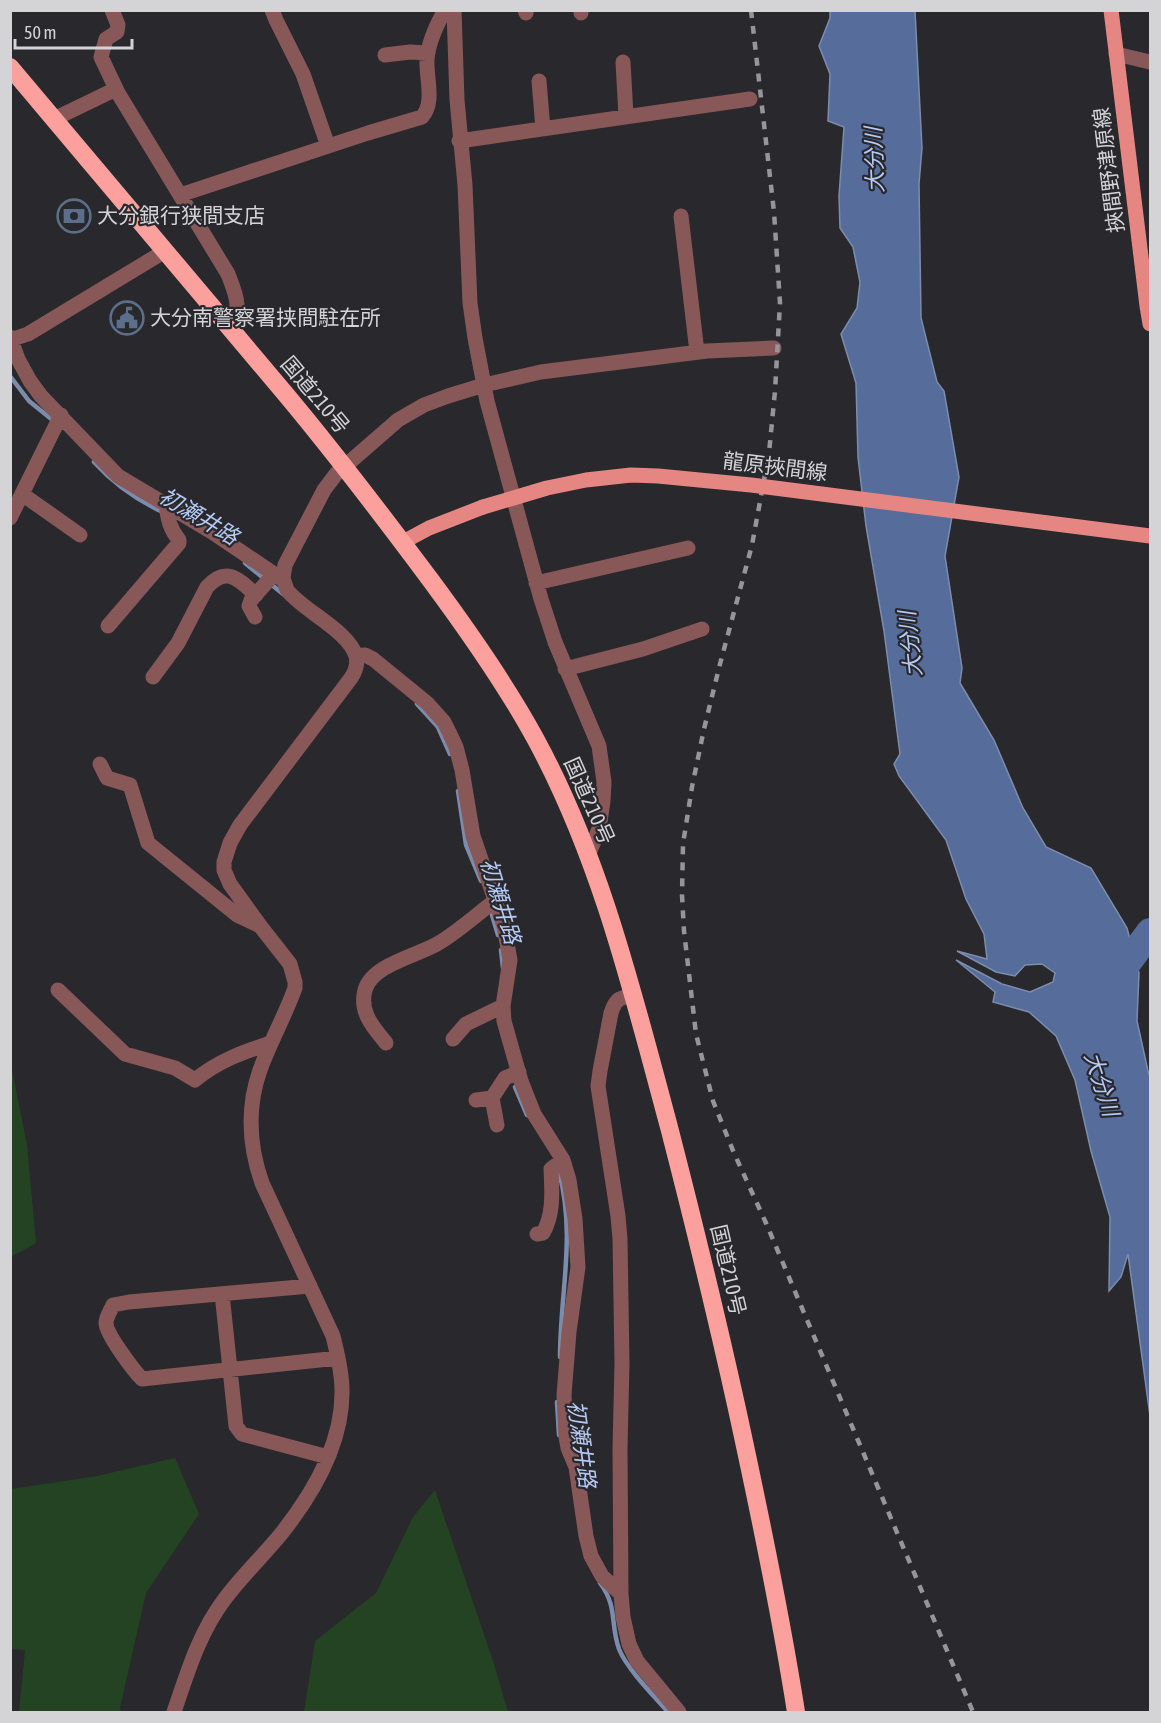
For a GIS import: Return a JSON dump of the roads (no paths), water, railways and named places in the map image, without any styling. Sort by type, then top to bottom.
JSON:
[{"type":"highway","name":"国道210号","points":[[10,67],[344,466],[403,542],[488,660],[550,765],[589,854],[610,913],[698,1238],[773,1579],[796,1713]]},
{"type":"main road","name":"挾間野津原線","points":[[1111,10],[1146,269],[1150,324]]},
{"type":"main road","name":"龍原挾間線","points":[[403,542],[429,528],[483,507],[547,488],[616,476],[658,476],[751,485],[1150,536]]},
{"type":"street","points":[[112,10],[118,25],[117,32],[106,39],[101,57],[116,89],[231,282],[237,305],[236,316],[228,326]]},
{"type":"street","points":[[272,10],[303,74],[328,146]]},
{"type":"street","points":[[180,195],[419,118],[427,110],[428,53],[446,11]]},
{"type":"street","points":[[446,11],[454,40],[459,141],[465,185],[471,311],[484,385],[536,583],[555,642],[597,741],[603,775],[601,821],[589,854]]},
{"type":"street","points":[[385,55],[410,52],[428,53]]},
{"type":"street","points":[[1116,54],[1150,62]]},
{"type":"street","points":[[623,62],[626,116]]},
{"type":"street","points":[[539,81],[543,129]]},
{"type":"street","points":[[54,119],[116,89]]},
{"type":"street","points":[[459,141],[750,99]]},
{"type":"street","points":[[681,216],[697,352]]},
{"type":"street","points":[[165,251],[28,334],[11,339],[21,365],[41,396],[118,476],[212,532],[279,577],[290,594],[340,635],[356,656],[356,666],[351,678],[240,825],[224,862],[226,876],[290,964],[295,982],[260,1071],[252,1103],[251,1125],[254,1156],[265,1190],[333,1336],[342,1391],[338,1430],[319,1478],[282,1532],[224,1600],[205,1630],[174,1713]]},
{"type":"street","points":[[255,616],[249,606],[256,595],[279,577],[324,490],[336,474],[383,432],[416,409],[484,385],[541,372],[697,352],[774,348]]},
{"type":"street","points":[[10,518],[61,415]]},
{"type":"street","points":[[22,494],[81,535]]},
{"type":"street","points":[[108,626],[179,543],[180,540],[168,523],[166,505]]},
{"type":"street","points":[[536,583],[688,548]]},
{"type":"street","points":[[153,677],[178,642],[213,580],[226,575],[231,576],[256,595]]},
{"type":"street","points":[[566,669],[643,649],[702,629]]},
{"type":"street","points":[[356,656],[365,655],[373,659],[427,703],[444,722],[459,759],[473,837],[504,926],[510,960],[503,1006],[504,1021],[519,1072],[539,1123],[563,1160],[572,1198],[578,1268],[568,1332],[564,1416],[566,1437],[576,1467],[591,1556],[602,1576],[621,1594]]},
{"type":"street","points":[[100,764],[106,778],[130,785],[148,843],[237,915],[261,927]]},
{"type":"street","points":[[386,1043],[370,1022],[364,1007],[363,995],[369,980],[381,970],[440,943],[496,900]]},
{"type":"street","points":[[57,990],[125,1054],[175,1068],[195,1080],[210,1068],[271,1043]]},
{"type":"street","points":[[634,995],[617,1000],[611,1013],[598,1086],[620,1239],[621,1594],[626,1632],[632,1653],[643,1670],[679,1713]]},
{"type":"street","points":[[453,1039],[466,1024],[503,1006]]},
{"type":"street","points":[[497,1125],[492,1098],[505,1078],[519,1072]]},
{"type":"street","points":[[476,1100],[492,1098]]},
{"type":"street","points":[[537,1234],[543,1233],[550,1222],[551,1169],[563,1160]]},
{"type":"street","points":[[310,1286],[129,1302],[113,1305],[106,1322],[108,1331],[142,1379],[338,1358]]},
{"type":"street","points":[[222,1294],[236,1426],[242,1434],[328,1456]]},
{"type":"water","name":"大分川","points":[[830,11],[915,11],[922,148],[919,184],[921,318],[937,382],[944,391],[959,477],[945,556],[962,668],[960,683],[994,740],[1023,808],[1046,847],[1091,868],[1127,928],[1139,973],[1137,1021],[1150,1077],[1150,1416],[1128,1254],[1121,1277],[1109,1291],[1110,1217],[1091,1151],[1075,1080],[1056,1036],[1029,1012],[993,1002],[995,992],[956,960],[1002,984],[1030,992],[1053,982],[1055,973],[1042,964],[1025,965],[1015,976],[996,972],[957,951],[987,959],[984,934],[966,899],[946,840],[899,776],[894,764],[900,754],[884,631],[866,526],[858,457],[856,383],[841,334],[857,308],[860,282],[853,247],[840,228],[839,196],[844,127],[828,121],[830,74],[819,46],[830,18]]},
{"type":"waterway","name":"初瀬井路","points":[[10,376],[29,401],[55,422]]},
{"type":"waterway","name":"初瀬井路","points":[[94,462],[127,491],[165,513]]},
{"type":"waterway","name":"初瀬井路","points":[[245,563],[283,594]]},
{"type":"waterway","name":"初瀬井路","points":[[417,704],[438,727],[450,754]]},
{"type":"waterway","name":"初瀬井路","points":[[458,791],[466,845],[481,881]]},
{"type":"waterway","name":"初瀬井路","points":[[492,915],[498,935]]},
{"type":"waterway","points":[[1111,985],[1150,932]]},
{"type":"waterway","name":"初瀬井路","points":[[501,950],[503,968]]},
{"type":"waterway","name":"初瀬井路","points":[[515,1087],[527,1115]]},
{"type":"waterway","name":"初瀬井路","points":[[559,1172],[564,1196],[567,1242],[560,1357]]},
{"type":"waterway","name":"初瀬井路","points":[[557,1402],[559,1435]]},
{"type":"waterway","name":"初瀬井路","points":[[600,1583],[612,1608],[616,1640],[623,1657],[641,1682],[668,1712]]},
{"type":"railway","points":[[751,10],[774,212],[780,303],[769,453],[752,545],[704,729],[683,844],[684,931],[696,1034],[713,1101],[734,1153],[766,1223],[973,1712]]},
{"type":"place","name":"大分銀行狭間支店","points":[[74,216]]},
{"type":"place","name":"大分南警察署挟間駐在所","points":[[127,318]]}]
